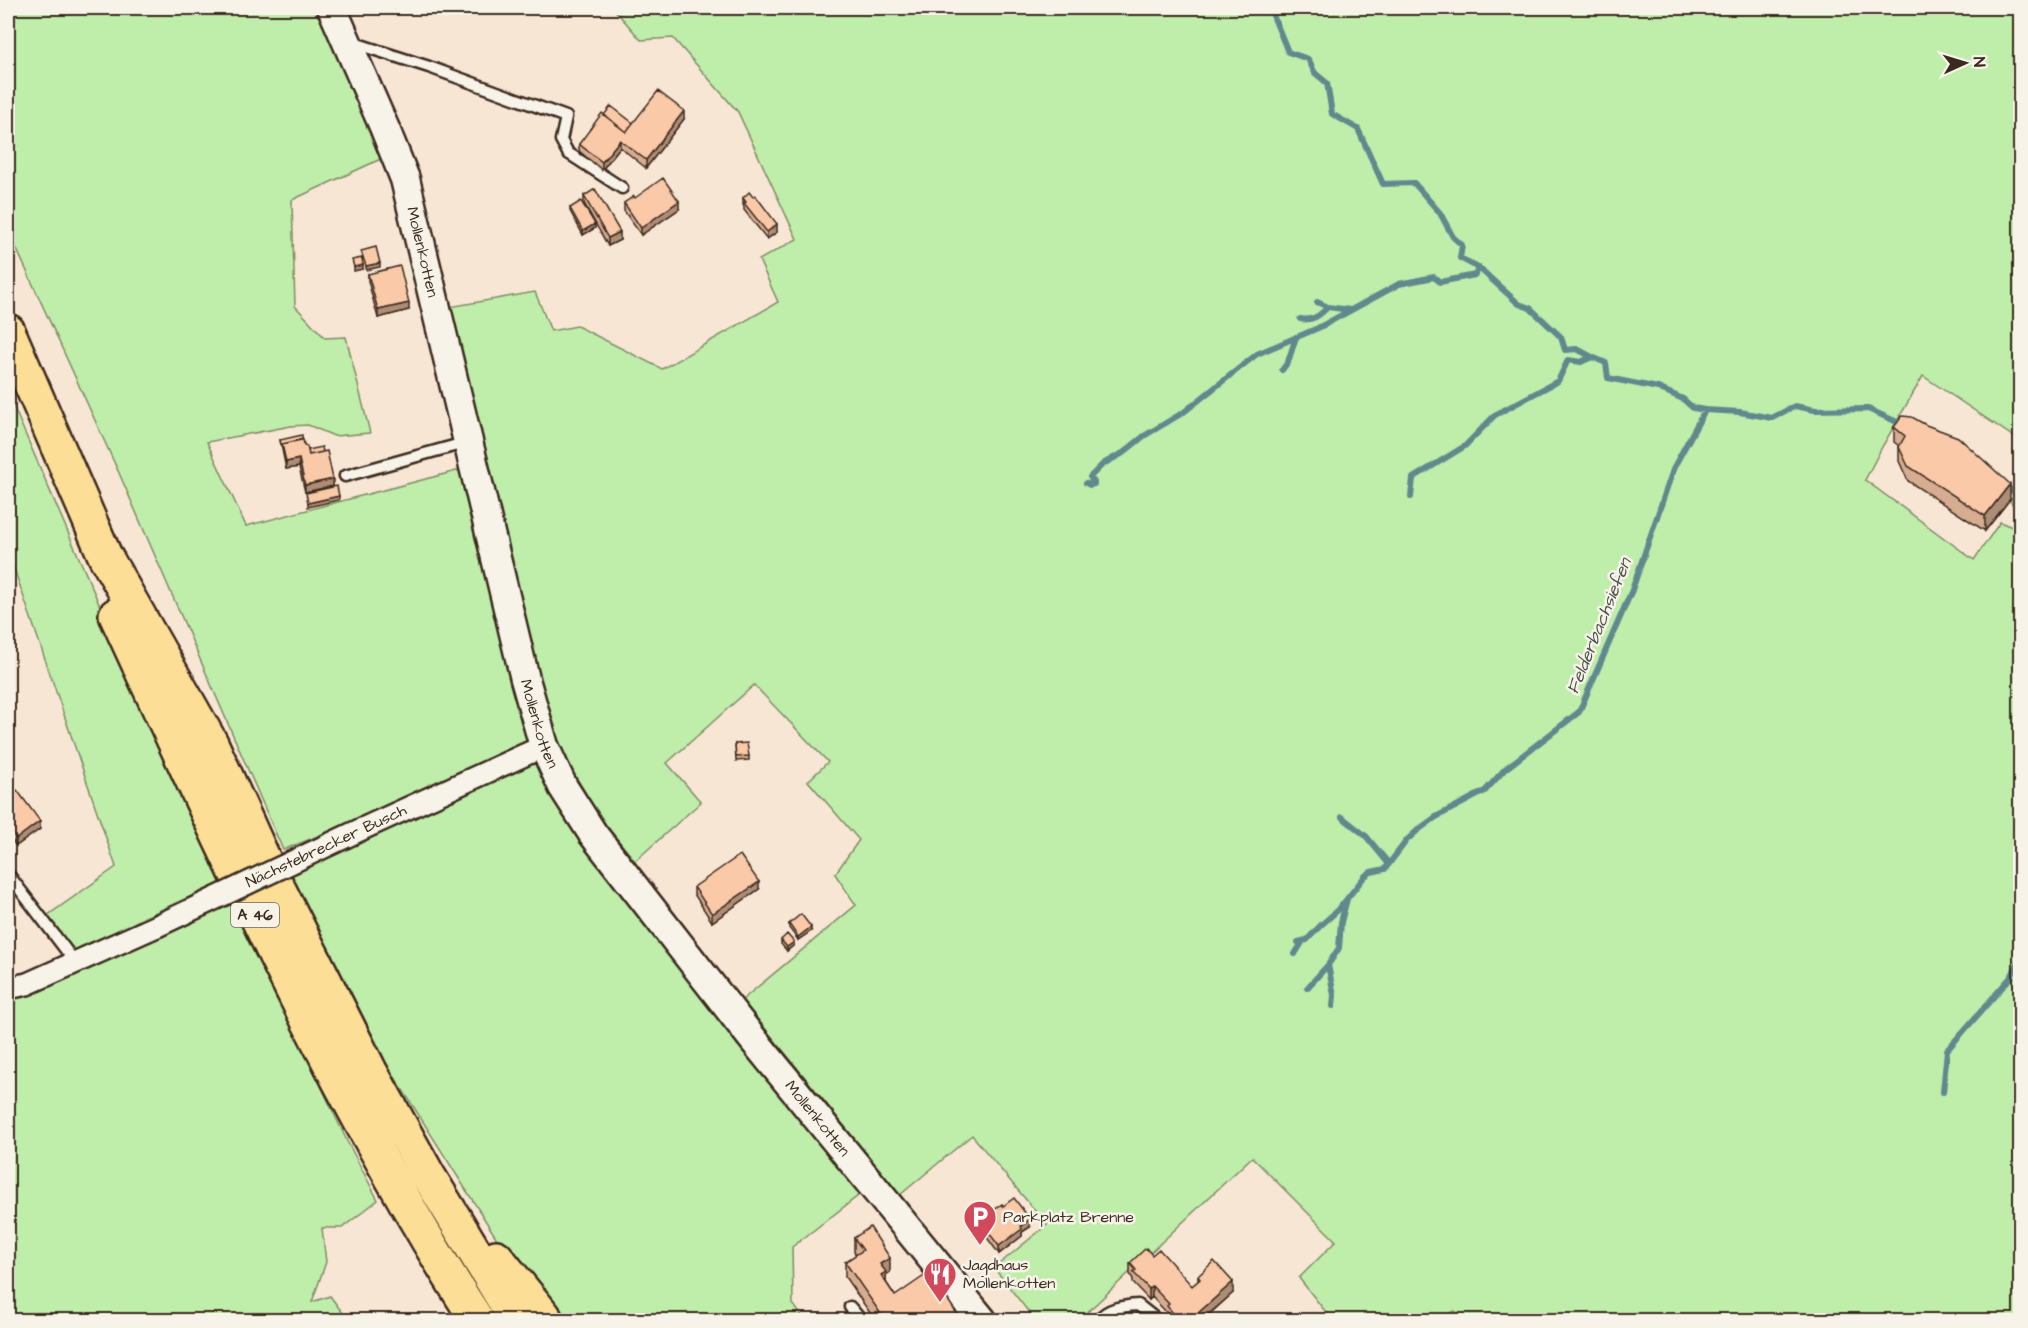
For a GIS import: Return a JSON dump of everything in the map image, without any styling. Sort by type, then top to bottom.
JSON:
[{"type":"highway","name":"A 46","points":[[8,331],[105,556],[211,743],[263,858],[370,1071],[428,1175],[530,1318]]},
{"type":"highway","name":"A 46","points":[[8,373],[61,495],[232,868],[285,977],[340,1085],[396,1186],[477,1320]]},
{"type":"main road","name":"Mollenkotten","points":[[332,8],[405,179],[525,679],[544,746],[563,787],[593,834],[633,887],[752,1038],[982,1320]]},
{"type":"street","name":"Nächstebrecker Busch","points":[[8,988],[27,984],[157,926],[544,746]]},
{"type":"lane","points":[[345,40],[429,67],[566,117],[561,140],[568,153],[622,188]]},
{"type":"lane","points":[[345,476],[468,442]]},
{"type":"lane","points":[[8,874],[75,962]]},
{"type":"lane","points":[[1098,1320],[1102,1315],[1122,1306],[1138,1305],[1157,1320]]},
{"type":"lane","points":[[850,1306],[861,1320]]},
{"type":"green space","points":[[8,8],[322,8],[385,157],[292,200],[295,306],[325,338],[346,337],[370,433],[334,436],[308,425],[291,426],[207,442],[246,526],[464,469],[533,743],[385,809],[283,850],[119,473],[8,230]]},
{"type":"green space","points":[[613,8],[2020,8],[2020,441],[1923,376],[1865,480],[1974,560],[2000,522],[2012,527],[2019,514],[2010,501],[2013,497],[2020,501],[2020,1320],[1463,1320],[1455,1311],[1435,1320],[1332,1320],[1299,1278],[1336,1241],[1252,1157],[1079,1320],[1032,1320],[1031,1315],[994,1268],[1047,1225],[972,1135],[900,1195],[742,1000],[856,905],[835,874],[859,840],[808,781],[828,762],[754,685],[667,763],[701,802],[635,861],[600,818],[556,743],[531,651],[449,307],[535,292],[551,331],[577,326],[662,369],[778,302],[759,260],[797,239],[738,112],[673,38],[641,40]]},
{"type":"green space","points":[[8,394],[145,710],[223,882],[145,917],[75,956],[44,918],[116,867],[8,551]]},
{"type":"green space","points":[[537,759],[863,1192],[792,1247],[793,1304],[805,1320],[571,1320],[509,1258],[389,1068],[292,875],[387,827]]},
{"type":"green space","points":[[233,900],[347,1141],[378,1200],[342,1228],[322,1228],[326,1262],[312,1302],[330,1296],[348,1320],[8,1320],[8,995]]},
{"type":"building","points":[[658,91],[684,111],[646,160],[620,140],[602,162],[579,144],[602,113],[626,132]]},
{"type":"building","points":[[611,106],[633,123],[626,132],[604,115]]},
{"type":"building","points":[[663,178],[679,201],[641,228],[624,203]]},
{"type":"building","points":[[595,189],[620,232],[608,238],[584,196]]},
{"type":"building","points":[[749,192],[753,197],[755,195],[777,224],[767,232],[744,203],[746,202],[743,198]]},
{"type":"building","points":[[581,201],[595,224],[583,231],[570,208]]},
{"type":"building","points":[[376,247],[380,263],[366,266],[361,251]]},
{"type":"building","points":[[362,258],[363,265],[354,267],[352,260]]},
{"type":"building","points":[[400,266],[409,303],[378,310],[368,274]]},
{"type":"building","points":[[1902,416],[1912,417],[1958,437],[2010,484],[1985,516],[1908,466],[1899,447],[1905,436],[1894,427]]},
{"type":"building","points":[[302,435],[302,440],[282,444],[282,448],[280,440]]},
{"type":"building","points":[[303,439],[309,455],[327,451],[333,479],[305,485],[299,459],[286,462],[282,444]]},
{"type":"building","points":[[322,447],[323,452],[309,455],[308,450]]},
{"type":"building","points":[[337,486],[339,496],[308,503],[306,493]]},
{"type":"building","points":[[747,743],[749,756],[736,757],[735,744]]},
{"type":"building","points":[[17,790],[40,821],[16,839],[8,827],[8,796]]},
{"type":"building","points":[[740,855],[759,882],[712,914],[694,887]]},
{"type":"building","points":[[801,914],[811,927],[798,937],[789,924]]},
{"type":"building","points":[[787,934],[794,942],[787,947],[781,940]]},
{"type":"building","points":[[1014,1198],[1030,1219],[1021,1226],[1022,1229],[999,1246],[980,1221]]},
{"type":"building","points":[[870,1227],[890,1258],[880,1264],[886,1272],[881,1275],[895,1296],[930,1272],[961,1320],[885,1320],[845,1262],[863,1250],[854,1238]]},
{"type":"building","points":[[1146,1248],[1152,1255],[1159,1249],[1192,1286],[1200,1279],[1198,1276],[1214,1261],[1233,1282],[1198,1313],[1203,1320],[1179,1320],[1167,1306],[1169,1304],[1152,1286],[1149,1289],[1133,1272],[1136,1270],[1130,1263]]},
{"type":"waterway","points":[[1270,8],[1288,52],[1308,59],[1315,73],[1327,83],[1332,114],[1358,129],[1383,184],[1414,183],[1440,213],[1453,237],[1462,245],[1460,258],[1479,268]]},
{"type":"waterway","points":[[1086,483],[1094,484],[1090,477],[1103,464],[1184,412],[1257,354],[1318,328],[1399,284],[1434,277],[1440,282],[1475,275],[1479,268],[1519,304],[1530,308],[1561,337],[1565,350],[1577,349],[1592,357]]},
{"type":"waterway","points":[[1317,302],[1328,307],[1350,310]]},
{"type":"waterway","points":[[1300,319],[1315,317],[1328,307]]},
{"type":"waterway","points":[[1282,370],[1288,362],[1296,337]]},
{"type":"waterway","points":[[1411,497],[1413,478],[1465,446],[1495,415],[1558,381],[1568,360],[1581,362],[1592,357],[1606,363],[1608,378],[1658,388],[1683,399],[1693,408],[1740,412],[1772,418],[1795,406],[1815,410],[1868,409],[1904,425]]},
{"type":"waterway","name":"Felderbachsiefen","points":[[1298,942],[1307,940],[1338,910],[1365,876],[1385,869],[1407,840],[1418,830],[1436,817],[1485,791],[1505,769],[1579,712],[1632,590],[1674,467],[1705,410]]},
{"type":"waterway","points":[[2004,484],[2020,497]]},
{"type":"waterway","points":[[1342,817],[1366,836],[1389,864]]},
{"type":"waterway","points":[[1307,988],[1328,965],[1339,948],[1341,922],[1347,899]]},
{"type":"waterway","points":[[1295,954],[1303,941]]},
{"type":"waterway","points":[[1943,1092],[1947,1050],[2011,977],[2020,959]]},
{"type":"waterway","points":[[1328,965],[1334,995],[1333,1006]]},
{"type":"place","name":"Parkplatz Brenne","points":[[980,1246]]},
{"type":"place","name":"Jagdhaus Mollenkotten","points":[[940,1303]]}]
